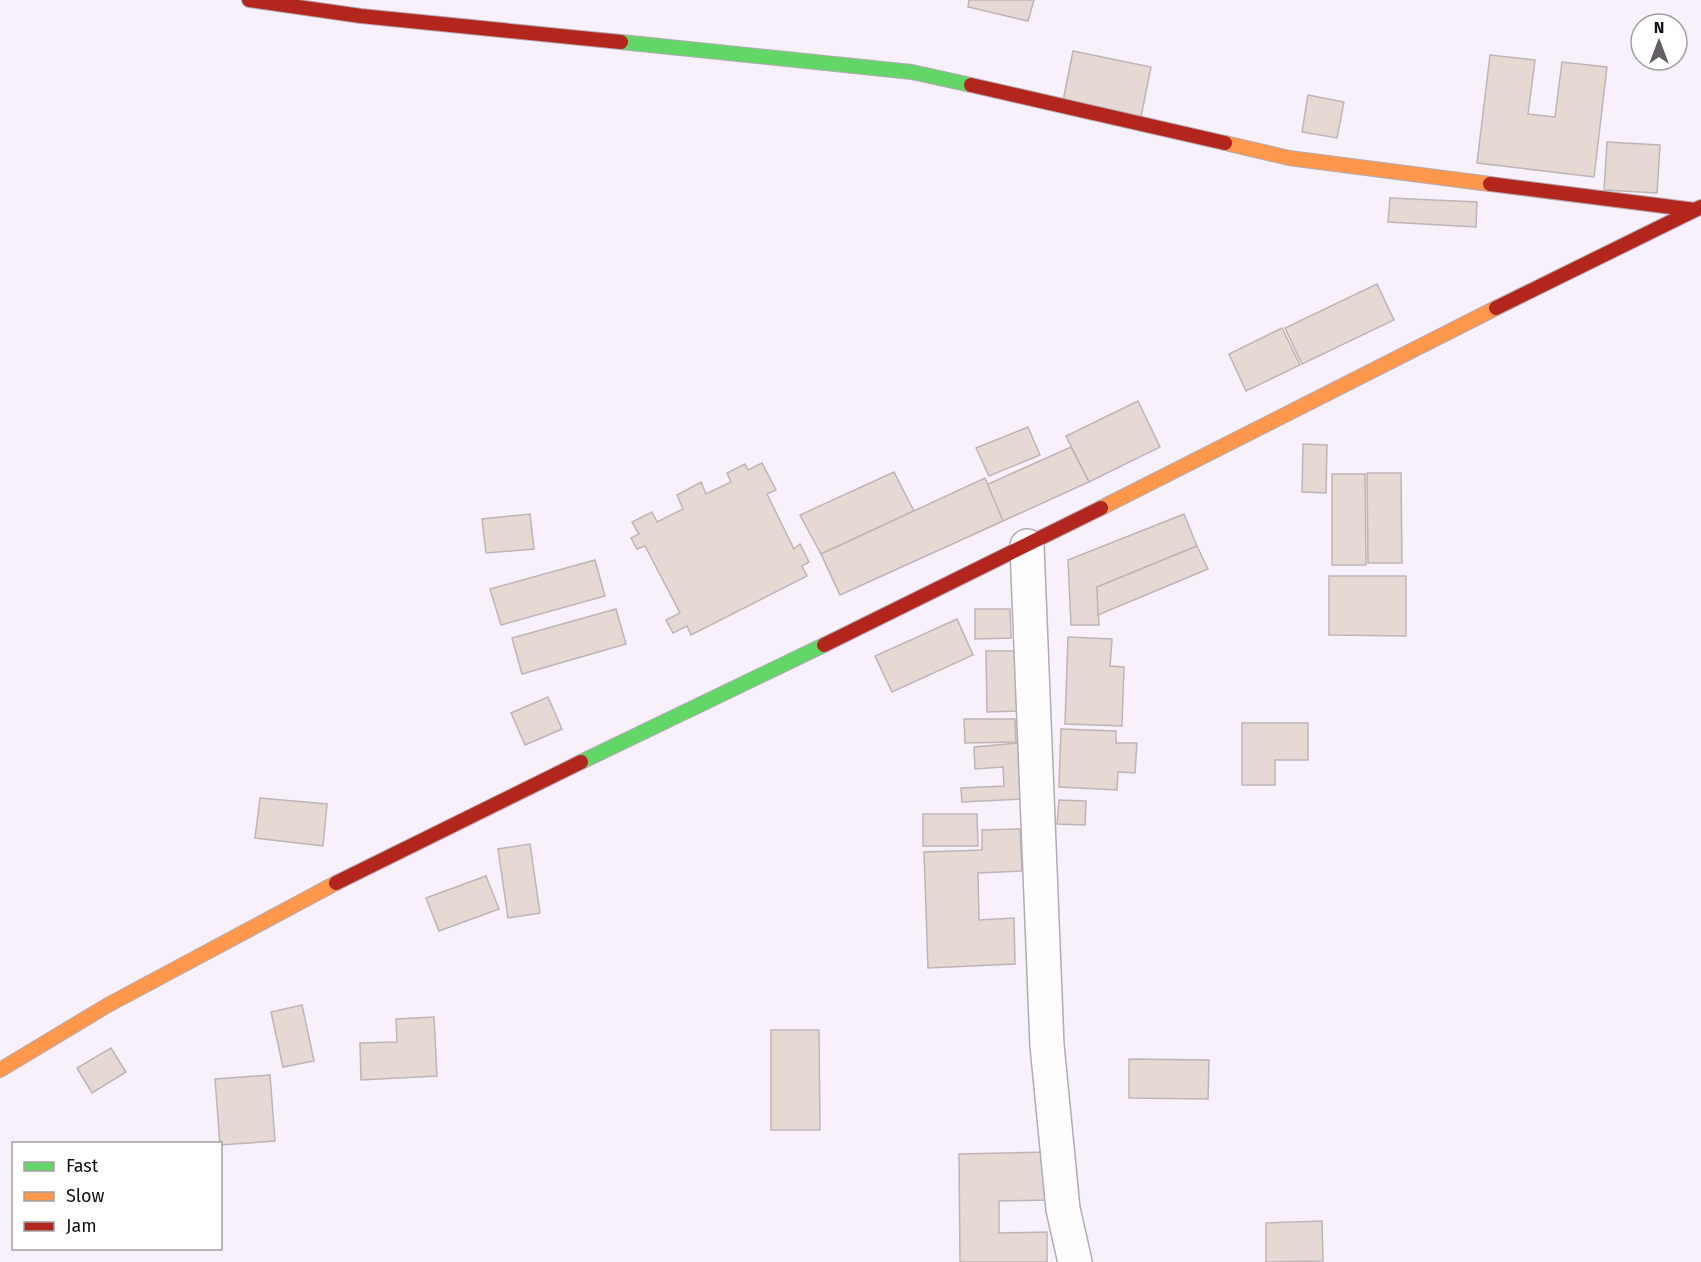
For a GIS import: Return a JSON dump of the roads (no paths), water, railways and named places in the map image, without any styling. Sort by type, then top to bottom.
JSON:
[{"type":"main road","points":[[249,0],[361,16],[912,72],[1289,158],[1698,209]]},
{"type":"main road","points":[[0,1070],[108,1005],[373,863],[1027,546],[1521,295],[1698,209]]},
{"type":"street","points":[[1027,546],[1047,1045],[1063,1209],[1075,1262]]}]
